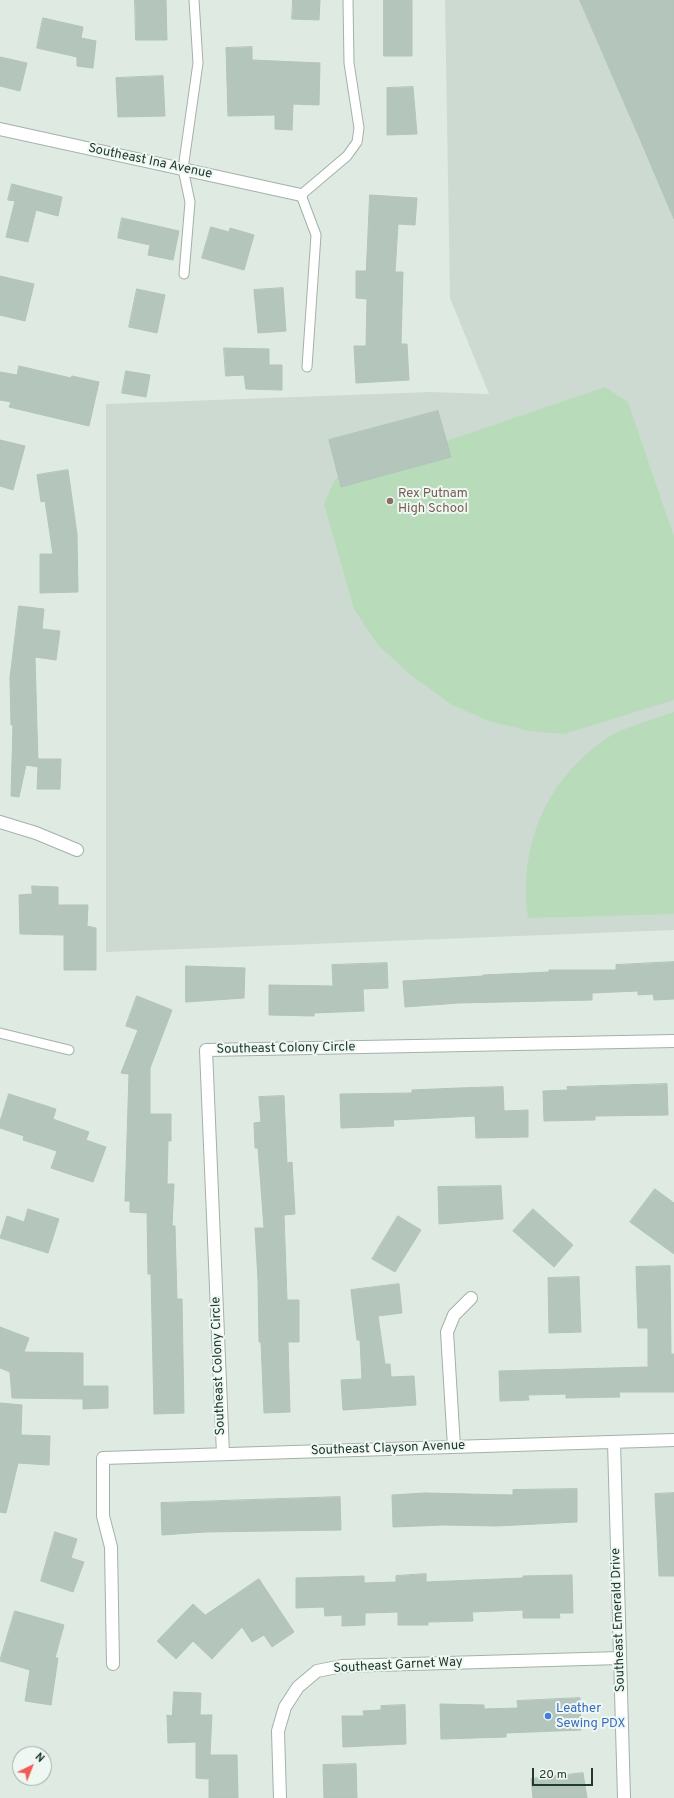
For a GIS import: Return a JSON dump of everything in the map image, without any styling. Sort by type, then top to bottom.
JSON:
[{"type":"street","name":"Southeast Ina Avenue","points":[[0,129],[301,195]]},
{"type":"street","points":[[0,822],[36,833],[77,850]]},
{"type":"street","name":"Southeast Colony Circle","points":[[223,1454],[206,1050],[674,1041]]},
{"type":"street","points":[[454,1447],[447,1332],[454,1314],[471,1298]]},
{"type":"street","name":"Southeast Clayson Avenue","points":[[113,1664],[111,1547],[103,1516],[103,1458],[674,1440]]},
{"type":"street","name":"Southeast Emerald Drive","points":[[614,1442],[624,1798]]},
{"type":"street","name":"Southeast Garnet Way","points":[[280,1798],[278,1731],[283,1713],[285,1707],[298,1687],[317,1671],[342,1666],[620,1658]]},
{"type":"lane","points":[[184,274],[190,202],[183,168],[198,63],[194,0]]},
{"type":"lane","points":[[307,366],[316,236],[301,195],[347,156],[357,142],[359,128],[350,63],[348,0]]},
{"type":"lane","points":[[0,1033],[69,1050]]},
{"type":"shaded area","name":"Rex Putnam High School","points":[[445,0],[674,0],[674,930],[106,952],[106,404],[431,392],[489,394],[450,298]]},
{"type":"green space","points":[[605,387],[628,402],[674,537],[674,700],[564,734],[530,731],[489,721],[452,705],[412,676],[378,645],[354,609],[324,504],[335,479]]},
{"type":"green space","points":[[674,712],[674,914],[528,918],[526,896],[527,875],[529,854],[534,834],[551,796],[563,778],[586,754],[614,734]]},
{"type":"building","points":[[135,0],[166,0],[167,40],[136,40]]},
{"type":"building","points":[[293,0],[320,0],[319,20],[292,19]]},
{"type":"building","points":[[384,0],[412,0],[412,56],[384,56]]},
{"type":"building","points":[[580,0],[674,0],[674,219],[640,139]]},
{"type":"building","points":[[43,18],[83,27],[81,38],[96,41],[93,68],[77,66],[77,57],[37,48]]},
{"type":"building","points":[[252,47],[252,60],[320,63],[319,105],[293,104],[292,130],[275,129],[275,115],[228,116],[226,48]]},
{"type":"building","points":[[0,57],[27,63],[20,91],[0,86]]},
{"type":"building","points":[[163,76],[165,116],[118,117],[116,78]]},
{"type":"building","points":[[413,87],[417,134],[387,135],[387,88]]},
{"type":"building","points":[[12,184],[62,197],[58,216],[36,210],[28,242],[6,237],[15,201],[8,200]]},
{"type":"building","points":[[370,195],[417,198],[415,225],[398,224],[395,272],[403,272],[401,344],[407,344],[409,380],[356,383],[354,346],[366,346],[367,299],[356,298],[356,271],[366,271]]},
{"type":"building","points":[[122,218],[179,231],[173,260],[148,255],[150,245],[118,238]]},
{"type":"building","points":[[211,227],[229,232],[230,228],[254,235],[244,270],[202,258]]},
{"type":"building","points":[[0,276],[34,284],[25,321],[0,315]]},
{"type":"building","points":[[283,288],[286,331],[258,333],[254,290]]},
{"type":"building","points":[[137,289],[165,295],[157,333],[129,327]]},
{"type":"building","points":[[224,348],[269,349],[269,365],[282,365],[282,390],[246,389],[244,375],[226,376]]},
{"type":"building","points":[[19,366],[71,378],[72,376],[99,382],[89,426],[9,407],[11,402],[0,400],[0,372],[17,375]]},
{"type":"building","points":[[126,371],[150,375],[146,397],[122,393]]},
{"type":"building","points":[[438,411],[451,457],[341,487],[329,440]]},
{"type":"building","points":[[0,440],[25,446],[13,490],[0,486]]},
{"type":"building","points":[[68,470],[77,534],[78,592],[40,593],[40,554],[53,554],[45,501],[41,502],[37,475]]},
{"type":"building","points":[[19,606],[44,609],[42,629],[60,631],[56,660],[35,657],[38,763],[38,759],[61,759],[60,789],[37,789],[38,767],[26,765],[19,797],[11,796],[13,725],[11,725],[10,678]]},
{"type":"building","points":[[32,886],[58,887],[58,905],[88,905],[87,926],[96,928],[96,970],[64,970],[64,935],[20,934],[19,895],[32,894]]},
{"type":"building","points":[[674,962],[674,999],[654,1000],[653,994],[638,995],[638,991],[592,993],[592,1000],[458,1003],[405,1007],[403,981],[549,972],[549,970],[616,970],[616,965]]},
{"type":"building","points":[[387,963],[388,988],[363,989],[364,1011],[314,1013],[314,1016],[269,1015],[269,985],[333,986],[332,965]]},
{"type":"building","points":[[186,966],[245,968],[244,998],[186,1002]]},
{"type":"building","points":[[137,996],[172,1010],[150,1068],[150,1114],[171,1114],[171,1141],[168,1141],[167,1184],[174,1184],[172,1226],[175,1226],[177,1299],[182,1299],[184,1413],[154,1414],[151,1274],[148,1274],[147,1213],[130,1212],[130,1201],[125,1201],[129,1074],[121,1073],[138,1030],[126,1026]]},
{"type":"building","points":[[667,1084],[668,1115],[595,1116],[595,1120],[544,1121],[543,1091],[568,1090],[567,1087]]},
{"type":"building","points":[[503,1087],[504,1111],[528,1110],[528,1137],[476,1138],[475,1116],[393,1120],[394,1126],[341,1128],[340,1094],[412,1093],[412,1090]]},
{"type":"building","points":[[9,1094],[56,1109],[53,1119],[89,1132],[86,1140],[106,1147],[93,1182],[51,1168],[57,1151],[23,1140],[24,1136],[0,1128],[0,1122]]},
{"type":"building","points":[[284,1096],[287,1163],[292,1162],[295,1214],[284,1215],[287,1300],[299,1300],[299,1342],[288,1342],[290,1412],[264,1413],[261,1342],[259,1342],[255,1228],[264,1228],[258,1148],[255,1148],[254,1123],[261,1122],[259,1097]]},
{"type":"building","points":[[501,1186],[503,1219],[439,1224],[438,1187]]},
{"type":"building","points":[[655,1189],[674,1203],[674,1254],[630,1222]]},
{"type":"building","points":[[28,1209],[59,1219],[48,1253],[0,1238],[7,1216],[24,1222]]},
{"type":"building","points":[[533,1209],[573,1245],[554,1267],[513,1231]]},
{"type":"building","points":[[398,1216],[421,1230],[395,1272],[372,1259]]},
{"type":"building","points":[[670,1266],[671,1354],[674,1354],[674,1392],[619,1392],[620,1397],[566,1398],[566,1394],[528,1395],[529,1400],[500,1401],[499,1371],[648,1367],[648,1328],[638,1328],[636,1267]]},
{"type":"building","points":[[579,1277],[581,1332],[549,1333],[548,1278]]},
{"type":"building","points":[[399,1284],[402,1313],[378,1316],[385,1364],[390,1364],[391,1377],[414,1376],[416,1405],[343,1410],[341,1380],[362,1379],[360,1340],[357,1340],[351,1290]]},
{"type":"building","points":[[0,1327],[29,1338],[24,1352],[83,1353],[83,1386],[108,1386],[108,1408],[83,1409],[83,1399],[12,1398],[10,1372],[0,1368]]},
{"type":"building","points":[[0,1403],[22,1405],[21,1435],[50,1436],[49,1465],[18,1463],[6,1513],[0,1512]]},
{"type":"building","points":[[577,1489],[577,1522],[496,1526],[444,1525],[393,1527],[392,1495],[425,1493],[513,1495],[513,1490]]},
{"type":"building","points":[[674,1493],[674,1576],[659,1576],[655,1494]]},
{"type":"building","points":[[340,1497],[341,1530],[205,1532],[162,1535],[161,1503]]},
{"type":"building","points":[[55,1532],[77,1539],[71,1558],[84,1562],[73,1592],[41,1581]]},
{"type":"building","points":[[426,1574],[426,1582],[523,1578],[523,1576],[572,1575],[573,1613],[559,1613],[560,1618],[523,1618],[523,1610],[472,1612],[473,1621],[428,1622],[428,1625],[398,1625],[398,1612],[365,1613],[365,1625],[342,1626],[342,1615],[325,1616],[324,1607],[296,1608],[296,1578],[364,1576],[364,1583],[396,1582],[396,1576]]},
{"type":"building","points":[[259,1579],[294,1632],[272,1647],[264,1635],[252,1642],[242,1627],[212,1659],[193,1641],[176,1659],[157,1641],[193,1604],[205,1615]]},
{"type":"building","points":[[15,1611],[64,1625],[55,1658],[58,1658],[51,1705],[25,1701],[30,1670],[0,1661]]},
{"type":"building","points":[[174,1692],[201,1693],[200,1715],[212,1715],[210,1755],[237,1755],[238,1798],[209,1798],[209,1774],[208,1779],[196,1778],[196,1742],[168,1743],[167,1715],[172,1716]]},
{"type":"building","points":[[580,1698],[581,1730],[506,1733],[506,1737],[441,1739],[440,1704],[484,1705],[484,1709],[518,1708],[517,1701]]},
{"type":"building","points":[[405,1705],[406,1744],[343,1747],[342,1716],[364,1716],[363,1711],[381,1710],[381,1706]]},
{"type":"building","points":[[356,1764],[357,1798],[324,1798],[323,1765]]},
{"type":"building","points":[[583,1773],[587,1798],[533,1798],[531,1779]]},
{"type":"place","name":"Rex Putnam High School","points":[[390,501]]},
{"type":"place","name":"Leather Sewing PDX","points":[[548,1716]]}]
